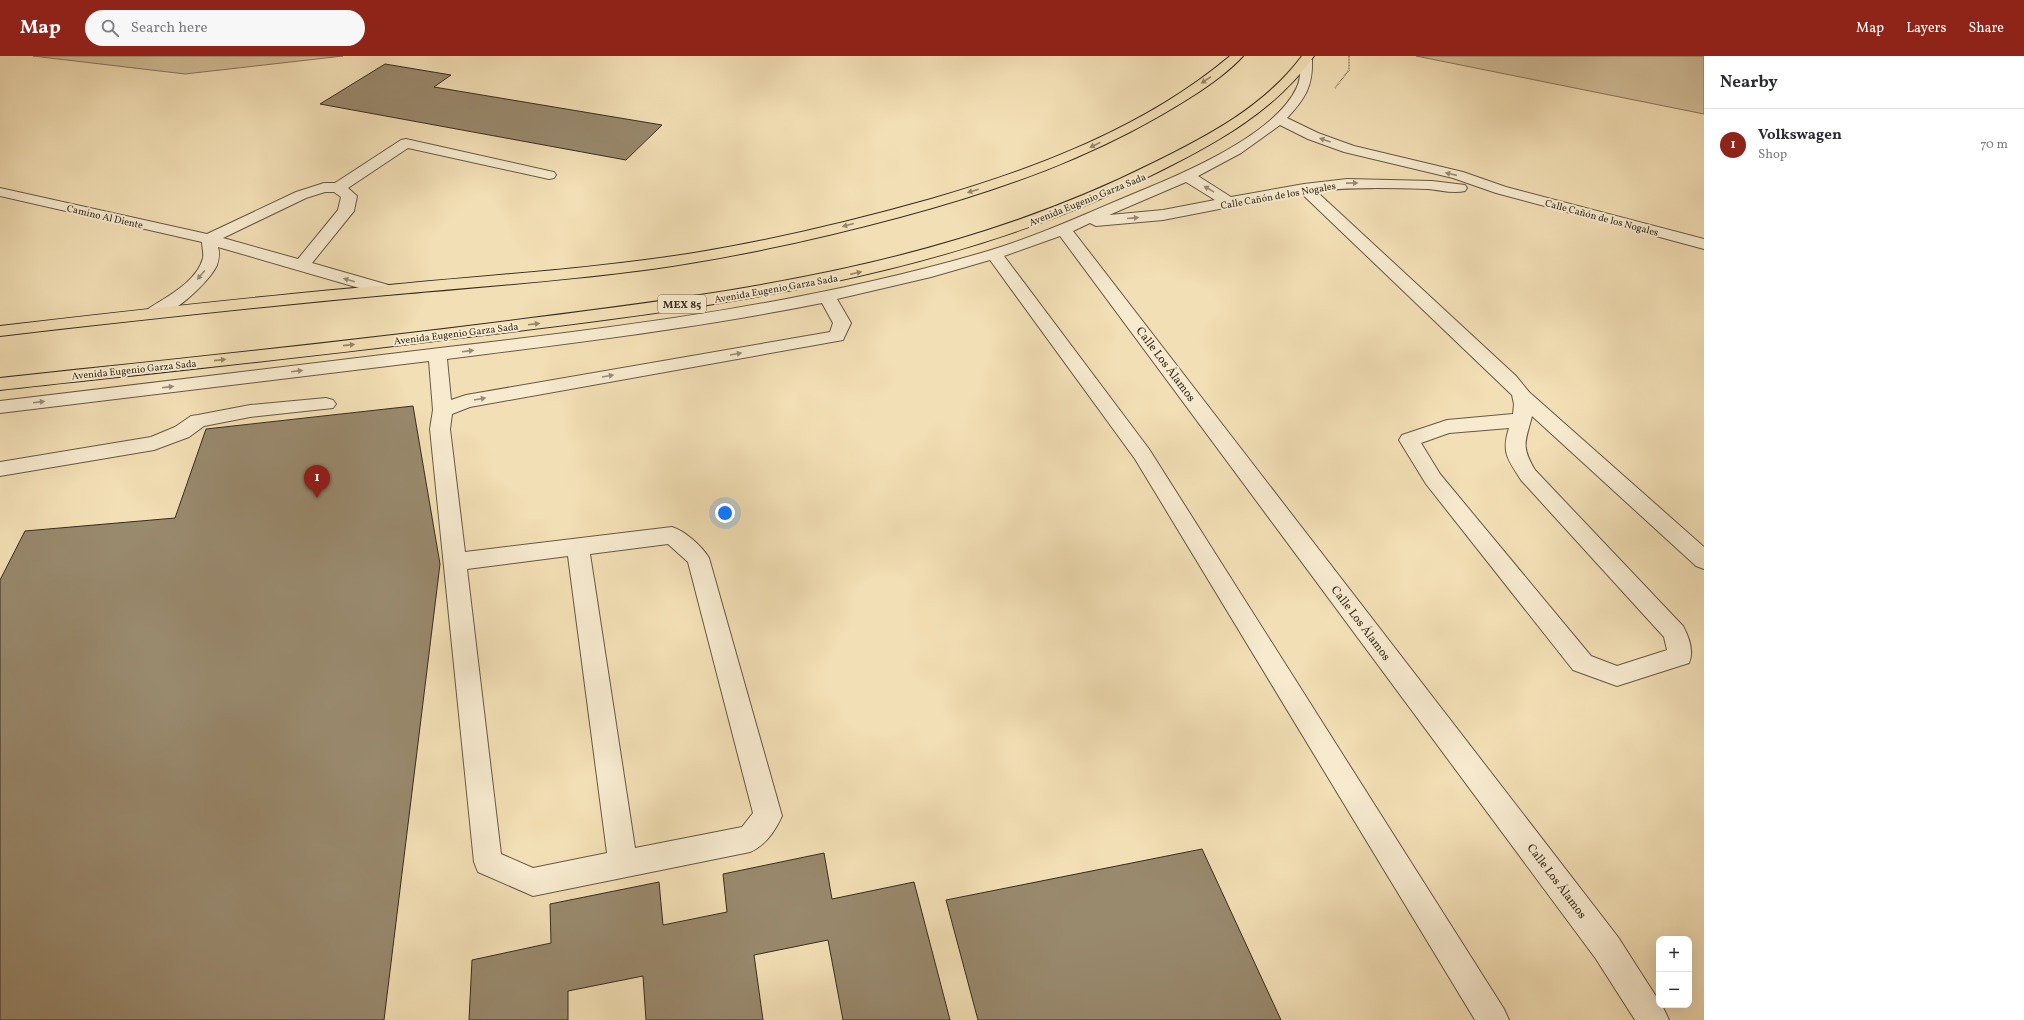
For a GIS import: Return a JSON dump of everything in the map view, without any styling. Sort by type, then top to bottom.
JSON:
[{"type":"highway","points":[[0,332],[154,314],[386,290],[528,278],[655,263],[729,252],[828,230],[922,206],[1011,180],[1079,153],[1132,127],[1164,109],[1228,65],[1237,56]]},
{"type":"highway","name":"Avenida Eugenio Garza Sada","points":[[0,384],[442,335],[625,312],[744,295],[829,279],[894,264],[1051,216],[1151,172],[1234,124],[1262,104],[1307,58]]},
{"type":"street","points":[[2,410],[437,354],[623,332],[827,298],[994,254],[1072,226],[1187,176],[1239,147],[1279,119],[1294,104],[1303,89],[1306,80],[1307,58]]},
{"type":"street","name":"Calle Cañón de los Nogales","points":[[1279,119],[1313,136],[1349,149],[1458,176],[1501,190],[1704,244]]},
{"type":"street","points":[[338,188],[406,143],[550,175]]},
{"type":"street","points":[[1187,176],[1230,203]]},
{"type":"street","name":"Calle Cañón de los Nogales","points":[[1072,226],[1156,216],[1304,188],[1347,183],[1385,183],[1501,190]]},
{"type":"street","points":[[154,314],[178,297],[205,270],[211,257],[209,239],[301,195],[324,187],[338,188],[349,196],[346,211],[301,266]]},
{"type":"street","points":[[1304,188],[1509,380],[1522,396],[1704,560]]},
{"type":"street","name":"Camino Al Diente","points":[[0,192],[209,239],[386,290]]},
{"type":"street","name":"Calle Los Álamos","points":[[1072,226],[1607,948],[1653,1020]]},
{"type":"street","points":[[994,254],[1142,454],[1493,1020]]},
{"type":"street","points":[[443,410],[466,401],[837,336],[842,323],[827,298]]},
{"type":"street","points":[[437,354],[443,410],[440,429],[456,562],[488,862],[533,882],[750,840],[768,816],[698,558],[672,535],[456,562]]},
{"type":"street","points":[[1522,396],[1524,409],[1522,420],[1515,436],[1516,453],[1528,475],[1675,634],[1680,656],[1617,676],[1582,663],[1433,479],[1409,440],[1447,427],[1522,420]]},
{"type":"street","points":[[0,469],[154,443],[182,432],[198,421],[250,412],[326,404]]},
{"type":"street","points":[[578,547],[623,864]]},
{"type":"shaded area","points":[[33,56],[343,56],[185,74]]},
{"type":"shaded area","points":[[1416,56],[1704,56],[1704,114]]},
{"type":"building","points":[[385,64],[451,75],[434,87],[662,125],[626,160],[320,104]]},
{"type":"building","points":[[413,406],[440,564],[384,1020],[0,1020],[0,580],[25,531],[175,518],[206,429]]},
{"type":"building","points":[[1202,849],[1281,1020],[978,1020],[946,900]]},
{"type":"building","points":[[824,853],[832,899],[914,882],[950,1020],[843,1020],[828,940],[754,955],[763,1020],[646,1020],[643,976],[568,991],[568,1020],[469,1020],[472,960],[551,943],[550,904],[659,882],[663,925],[727,912],[723,874]]},
{"type":"place","name":"Volkswagen","points":[[317,498]]}]
